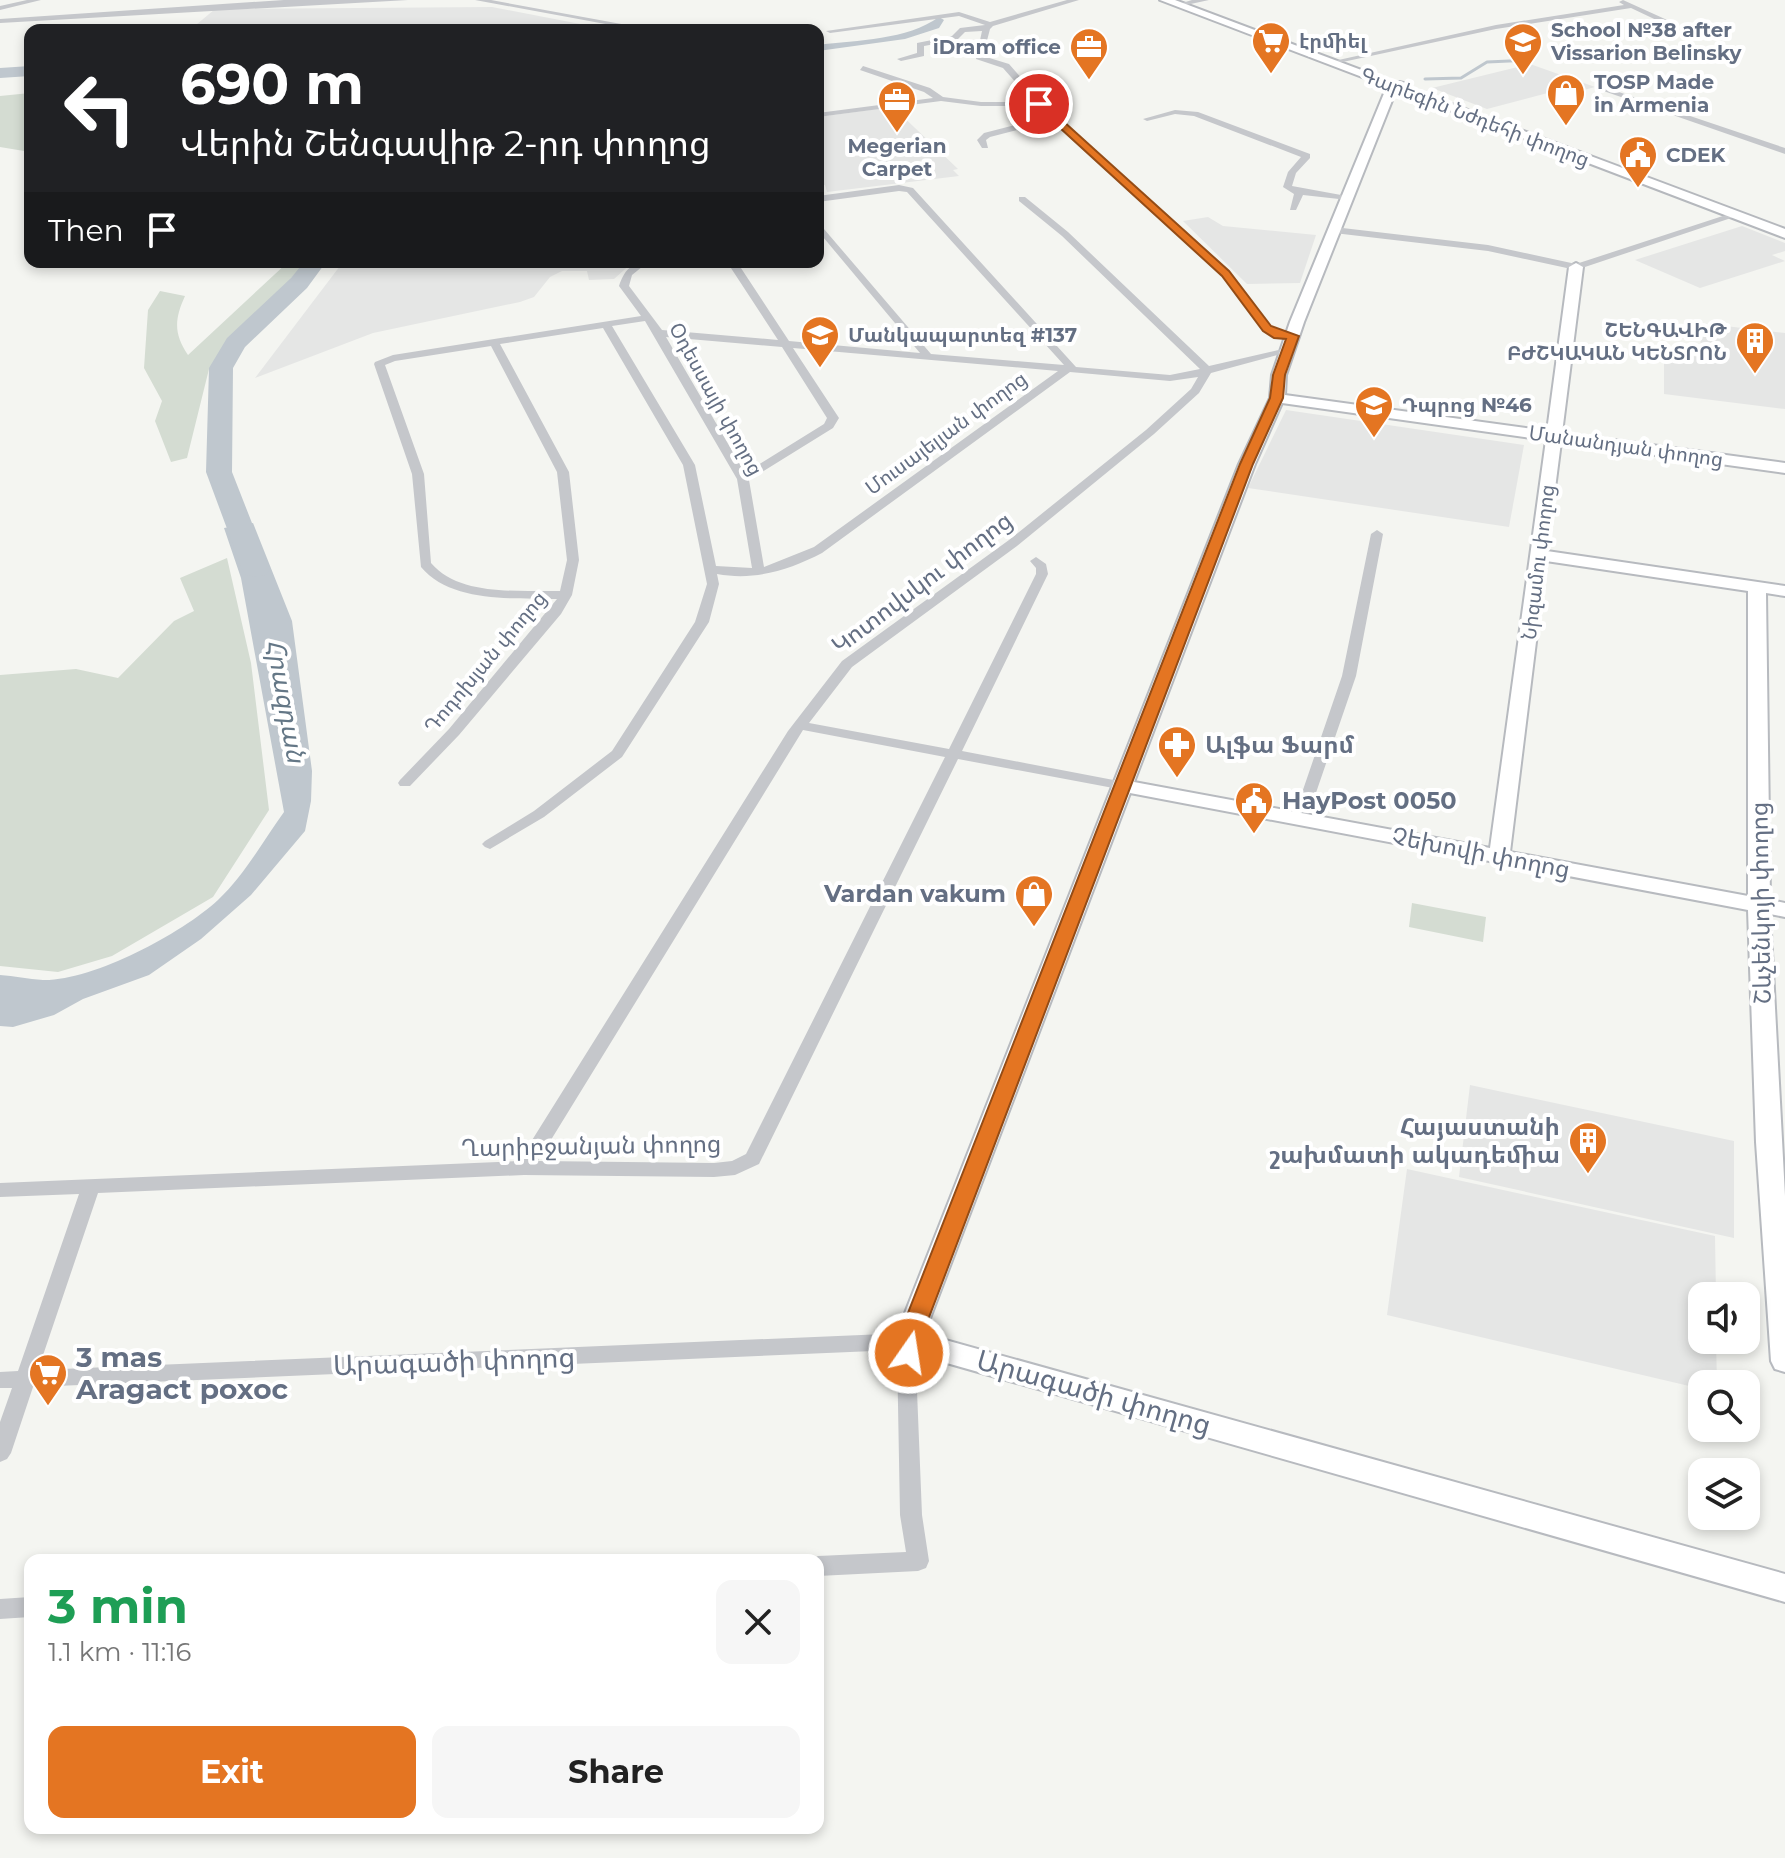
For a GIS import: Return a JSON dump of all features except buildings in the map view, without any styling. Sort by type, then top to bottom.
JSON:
[{"type":"main road","name":"Գարեգին Նժդեհի փողոց","points":[[1165,0],[1785,227]]},
{"type":"main road","name":"Գարեգին Նժդեհի փողոց","points":[[1181,2],[1785,234]]},
{"type":"street","points":[[0,8],[37,0]]},
{"type":"street","points":[[270,0],[292,3]]},
{"type":"street","points":[[0,21],[292,3],[404,0]]},
{"type":"street","points":[[479,0],[616,24]]},
{"type":"street","points":[[901,59],[921,54],[920,45],[954,38],[963,30],[988,26],[1075,0]]},
{"type":"street","points":[[1181,2],[1205,0]]},
{"type":"street","points":[[1618,0],[1672,24]]},
{"type":"street","points":[[1338,61],[1496,27],[1631,6]]},
{"type":"street","points":[[830,31],[959,14],[988,26]]},
{"type":"street","points":[[988,26],[979,57],[1006,66],[1052,118],[1225,274],[1267,328],[1278,335],[1293,336]]},
{"type":"street","points":[[863,68],[927,90],[941,99]]},
{"type":"street","points":[[824,1566],[918,1561],[911,1515],[906,1366],[908,1341],[1247,464],[1277,398],[1279,375],[1287,351],[1334,230],[1390,91],[1400,86]]},
{"type":"street","points":[[1598,86],[1785,151]]},
{"type":"street","points":[[824,114],[941,99],[981,104],[1039,104]]},
{"type":"street","points":[[1147,119],[1175,112],[1195,114],[1307,156],[1292,172],[1287,187],[1348,197]]},
{"type":"street","points":[[985,146],[981,140],[987,135],[1052,118]]},
{"type":"street","points":[[824,198],[899,188],[910,190],[1071,367]]},
{"type":"street","points":[[1293,208],[1300,191]]},
{"type":"street","points":[[1022,199],[1065,234],[1207,370]]},
{"type":"street","points":[[1334,230],[1488,248],[1576,267],[1735,215]]},
{"type":"street","points":[[824,232],[927,355]]},
{"type":"street","name":"Նիզամու փողոց","points":[[1499,856],[1576,267]]},
{"type":"street","name":"Օդեսսայի փողոց","points":[[636,268],[628,274],[624,286],[659,333],[743,479],[759,572]]},
{"type":"street","points":[[736,268],[832,413],[833,422],[743,479]]},
{"type":"street","points":[[569,597],[475,590],[437,577],[425,564],[418,474],[379,364],[387,359],[646,318]]},
{"type":"street","points":[[490,844],[539,814],[617,754],[702,622],[713,584],[689,465],[607,326]]},
{"type":"street","points":[[659,333],[1170,378],[1287,351]]},
{"type":"street","name":"Դոդոխյան փողոց","points":[[405,783],[454,732],[569,597],[573,560],[563,472],[494,342]]},
{"type":"street","name":"Մուսայելյան փողոց","points":[[712,569],[736,573],[759,572],[794,562],[818,550],[1071,367]]},
{"type":"street","name":"Կոտովսկու փողոց","points":[[524,1168],[799,725],[847,664],[1013,543],[1150,432],[1195,391],[1207,370]]},
{"type":"street","name":"Մանանդյան փողոց","points":[[1277,398],[1785,468]]},
{"type":"street","points":[[1300,819],[1349,676],[1377,534]]},
{"type":"street","points":[[1539,555],[1785,591]]},
{"type":"street","name":"Ղարիբջանյան փողոց","points":[[0,1190],[524,1168],[714,1170],[735,1168],[753,1159],[1042,574],[1042,567],[1036,561]]},
{"type":"street","name":"Շևչենկոյի փողոց","points":[[1757,588],[1759,905],[1768,1142],[1785,1361]]},
{"type":"street","name":"Չեխովի փողոց","points":[[799,725],[1785,910]]},
{"type":"street","points":[[0,1453],[91,1185]]},
{"type":"street","name":"Արագածի փողոց","points":[[0,1380],[908,1341],[1785,1588]]},
{"type":"street","points":[[0,1609],[24,1607]]},
{"type":"shaded area","points":[[492,7],[580,24],[197,24],[215,9]]},
{"type":"shaded area","name":"School №38 after Vissarion Belinsky","points":[[1530,64],[1595,87],[1569,94],[1559,90],[1487,109],[1432,88]]},
{"type":"shaded area","points":[[24,94],[24,151],[0,147],[0,96]]},
{"type":"shaded area","points":[[893,107],[958,169],[953,170],[959,176],[827,192],[824,185],[824,116]]},
{"type":"shaded area","points":[[1208,217],[1223,226],[1316,235],[1300,283],[1247,284],[1183,221]]},
{"type":"shaded area","points":[[1742,226],[1785,243],[1785,251],[1772,255],[1785,261],[1700,288],[1635,260]]},
{"type":"shaded area","points":[[282,268],[301,268],[209,369],[187,458],[171,462],[155,421],[162,401],[144,368],[148,310],[160,291],[185,296],[177,327],[188,355]]},
{"type":"shaded area","points":[[338,268],[626,268],[614,279],[589,280],[587,271],[562,271],[550,277],[534,297],[520,302],[373,333],[255,378]]},
{"type":"shaded area","points":[[1700,323],[1785,333],[1785,409],[1664,394],[1664,353],[1701,357]]},
{"type":"shaded area","points":[[1286,410],[1524,445],[1509,527],[1248,488]]},
{"type":"shaded area","points":[[227,558],[251,663],[269,810],[213,897],[112,956],[58,972],[0,966],[0,675],[76,669],[118,678],[174,621],[194,611],[180,578]]},
{"type":"shaded area","points":[[1412,903],[1486,917],[1483,942],[1409,927]]},
{"type":"shaded area","points":[[1470,1085],[1734,1141],[1734,1238],[1459,1177]]},
{"type":"shaded area","points":[[1407,1169],[1715,1236],[1716,1282],[1688,1282],[1688,1354],[1716,1354],[1717,1370],[1688,1370],[1688,1386],[1387,1315]]},
{"type":"water","points":[[253,523],[292,621],[312,771],[311,801],[305,831],[251,895],[201,939],[149,975],[83,999],[54,1015],[13,1027],[0,1026],[0,975],[43,980],[63,978],[111,964],[160,941],[202,913],[227,891],[284,812],[241,578],[224,528]]},
{"type":"waterway","points":[[824,47],[905,36],[936,26],[939,20]]},
{"type":"waterway","points":[[1687,28],[1717,24]]},
{"type":"waterway","points":[[1425,79],[1461,78],[1487,62],[1531,60]]},
{"type":"waterway","name":"Հրազդան","points":[[0,73],[24,71]]},
{"type":"waterway","name":"Հրազդան","points":[[256,569],[219,472],[221,368],[235,343],[299,283],[310,268]]},
{"type":"place","name":"էրմիել","points":[[1271,75]]},
{"type":"place","name":"School №38 after Vissarion Belinsky","points":[[1523,76]]},
{"type":"place","name":"iDram office","points":[[1089,81]]},
{"type":"place","name":"TOSP Made in Armenia","points":[[1566,127]]},
{"type":"place","name":"Megerian Carpet","points":[[897,134]]},
{"type":"place","name":"CDEK","points":[[1638,189]]},
{"type":"place","name":"Մանկապարտեզ #137","points":[[820,369]]},
{"type":"place","name":"ՇԵՆԳԱՎԻԹ ԲԺՇԿԱԿԱՆ ԿԵՆՏՐՈՆ","points":[[1755,375]]},
{"type":"place","name":"Դպրոց №46","points":[[1374,439]]},
{"type":"place","name":"Ալֆա Ֆարմ","points":[[1177,779]]},
{"type":"place","name":"HayPost 0050","points":[[1254,835]]},
{"type":"place","name":"Vardan vakum","points":[[1034,928]]},
{"type":"place","name":"Հայաստանի շախմատի ակադեմիա","points":[[1588,1175]]},
{"type":"place","name":"3 mas Aragact poxoc","points":[[48,1407]]},
{"type":"route","points":[[909,1353],[908,1341],[958,1210],[1120,799],[1247,464],[1277,398],[1279,375],[1293,336],[1272,333],[1225,274],[1039,104]]}]
